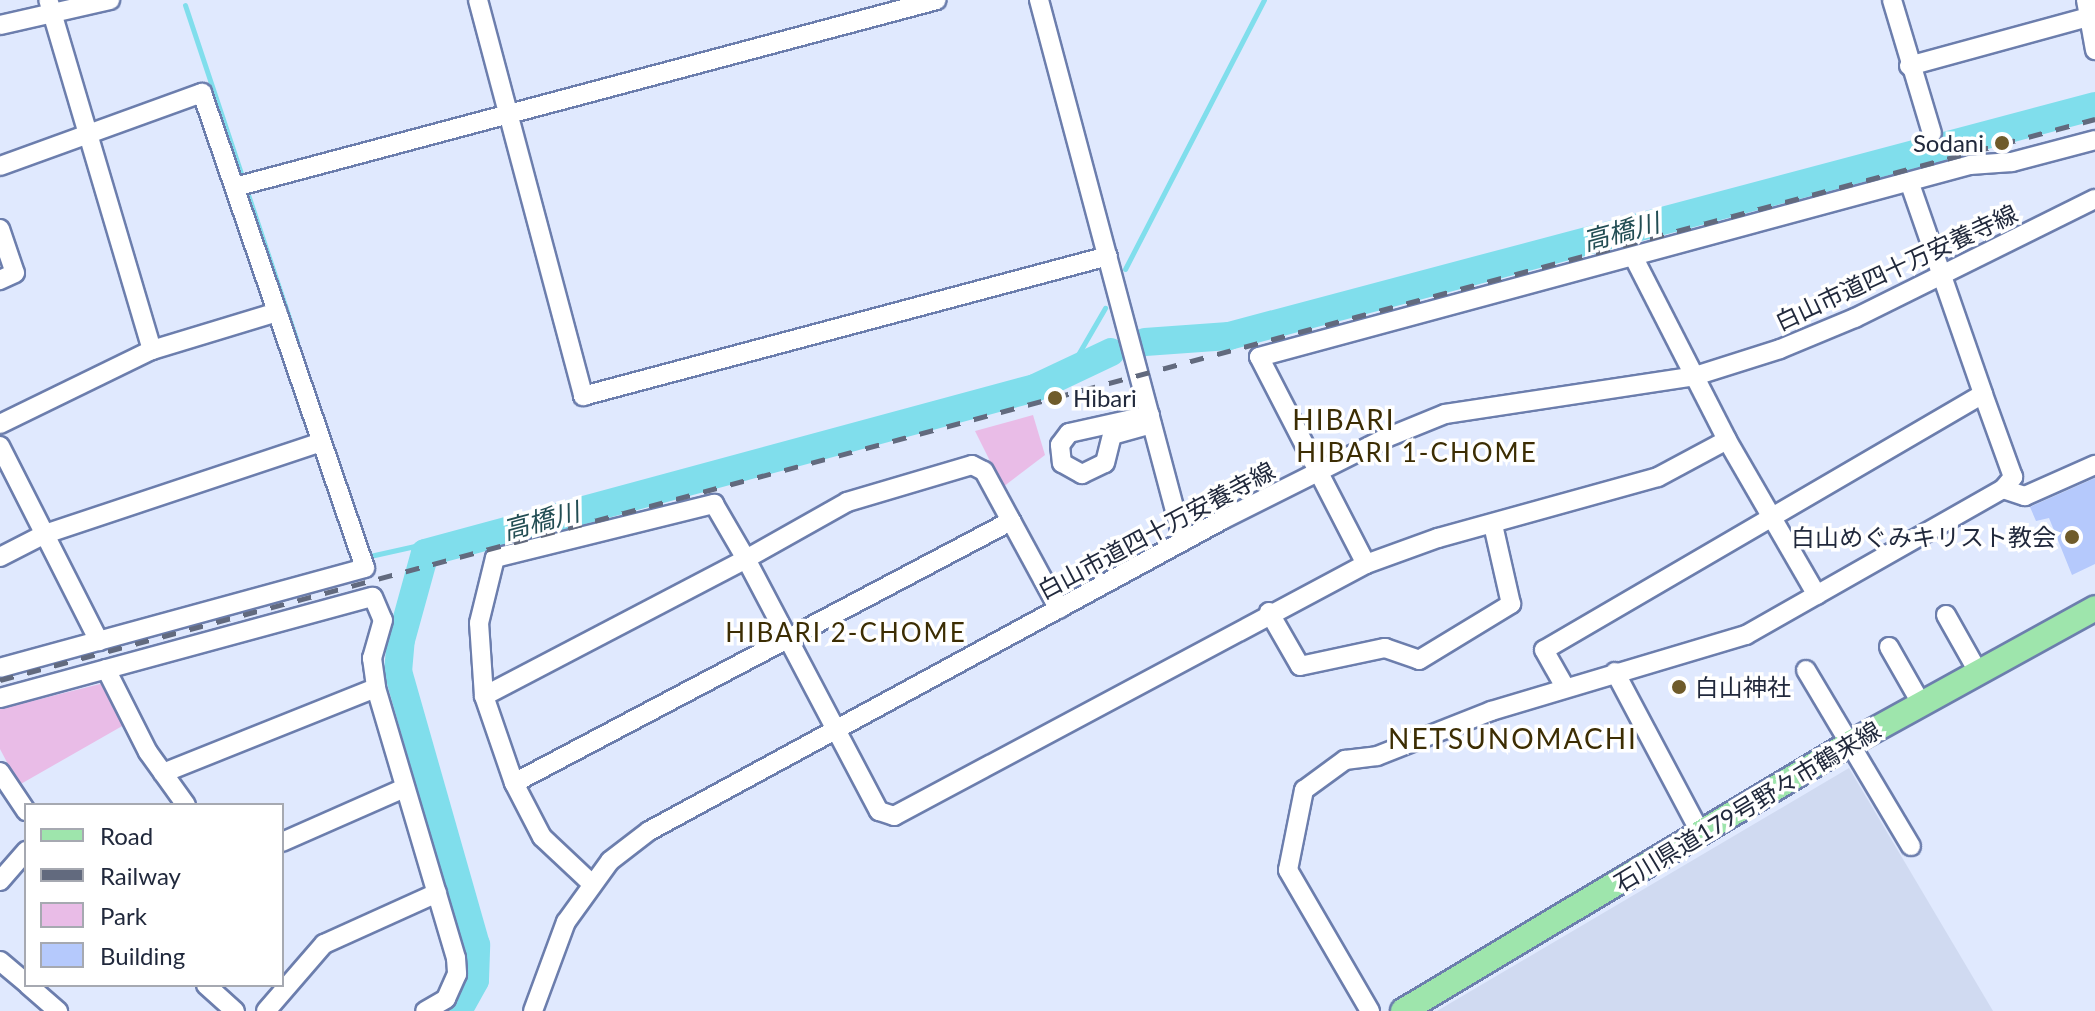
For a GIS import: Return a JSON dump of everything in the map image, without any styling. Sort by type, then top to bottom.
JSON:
[{"type":"main road","name":"石川県道179号野々市鶴来線","points":[[1403,1011],[1849,744],[1977,670],[2095,608]]},
{"type":"street","points":[[0,25],[49,6],[110,0]]},
{"type":"street","points":[[478,0],[583,396],[1108,256]]},
{"type":"street","points":[[242,185],[937,0]]},
{"type":"street","points":[[1039,0],[1183,541]]},
{"type":"street","points":[[1892,0],[1909,66],[1932,133]]},
{"type":"street","points":[[49,6],[152,350]]},
{"type":"street","points":[[1909,66],[2090,10],[2095,50]]},
{"type":"street","points":[[0,166],[202,93],[242,185],[277,312],[365,568],[0,668]]},
{"type":"street","points":[[1366,564],[1259,357],[1910,184],[1970,165],[2012,162],[2095,140]]},
{"type":"street","points":[[1370,1011],[1288,870],[1304,790],[1345,760],[1377,756],[1565,687],[1746,635],[2003,489],[2013,477],[1910,184]]},
{"type":"street","name":"白山市道四十万安養寺線","points":[[533,1011],[555,944],[591,883],[610,861],[659,824],[1183,541],[1319,471],[1445,414],[1695,376],[1805,339],[2095,199]]},
{"type":"street","points":[[0,229],[15,273],[0,280]]},
{"type":"street","points":[[1634,258],[1727,440],[1817,595]]},
{"type":"street","points":[[0,424],[152,350],[277,312]]},
{"type":"street","points":[[1565,687],[1544,650],[1983,394]]},
{"type":"street","points":[[1151,420],[1112,435],[1105,463],[1082,474],[1062,463],[1060,445],[1069,433],[1151,420]]},
{"type":"street","points":[[591,883],[542,837],[514,783],[484,696],[479,623],[495,558],[714,504],[879,811],[894,816],[1269,612],[1366,564],[1658,477],[1727,440]]},
{"type":"street","points":[[0,557],[45,534],[321,442]]},
{"type":"street","points":[[0,446],[99,641]]},
{"type":"street","points":[[484,696],[746,559],[847,502],[972,465],[984,471],[1059,609]]},
{"type":"street","points":[[2003,489],[2025,496],[2095,465]]},
{"type":"street","points":[[514,783],[1011,521]]},
{"type":"street","points":[[1269,612],[1300,666],[1385,648],[1419,660],[1511,604],[1493,525]]},
{"type":"street","points":[[0,698],[373,597],[383,620],[372,658],[376,688],[402,789],[437,893],[457,974],[446,999],[425,1011]]},
{"type":"street","points":[[1946,615],[1977,670]]},
{"type":"street","points":[[1889,647],[1921,703]]},
{"type":"street","points":[[106,669],[163,773],[185,803]]},
{"type":"street","points":[[1806,670],[1911,846]]},
{"type":"street","points":[[1615,672],[1701,834]]},
{"type":"street","points":[[163,773],[376,688]]},
{"type":"street","points":[[0,772],[24,808]]},
{"type":"street","points":[[284,841],[402,789]]},
{"type":"street","points":[[0,881],[24,853]]},
{"type":"street","points":[[266,1011],[324,944],[437,893]]},
{"type":"street","points":[[0,961],[24,981]]},
{"type":"street","points":[[30,987],[58,1011]]},
{"type":"street","points":[[208,987],[235,1011]]},
{"type":"shaded area","points":[[1849,768],[1993,1011],[1437,1011]]},
{"type":"green space","points":[[1033,415],[1045,455],[1003,487],[975,431]]},
{"type":"green space","points":[[104,683],[124,725],[19,785],[0,749],[0,709]]},
{"type":"building","name":"白山めぐみキリスト教会","points":[[2095,478],[2095,564],[2072,575],[2049,518],[2036,521],[2030,507]]},
{"type":"waterway","points":[[1125,269],[1264,0]]},
{"type":"waterway","points":[[185,5],[297,342]]},
{"type":"waterway","name":"高橋川","points":[[1145,342],[1229,336],[2095,106]]},
{"type":"waterway","points":[[1065,377],[1105,308]]},
{"type":"waterway","name":"高橋川","points":[[458,1011],[475,980],[476,945],[398,672],[401,640],[425,553],[1035,388],[1111,352]]},
{"type":"waterway","points":[[369,552],[370,556],[415,546],[425,553]]},
{"type":"railway","points":[[0,680],[2095,119]]},
{"type":"place","name":"Sodani","points":[[2002,143]]},
{"type":"place","name":"Hibari","points":[[1055,398]]},
{"type":"place","name":"白山めぐみキリスト教会","points":[[2072,537]]},
{"type":"place","name":"白山神社","points":[[1679,687]]},
{"type":"district","name":"HIBARI","points":[[1344,419]]},
{"type":"district","name":"HIBARI 1-CHOME","points":[[1417,453]]},
{"type":"district","name":"HIBARI 2-CHOME","points":[[846,633]]},
{"type":"district","name":"NETSUNOMACHI","points":[[1513,738]]}]
